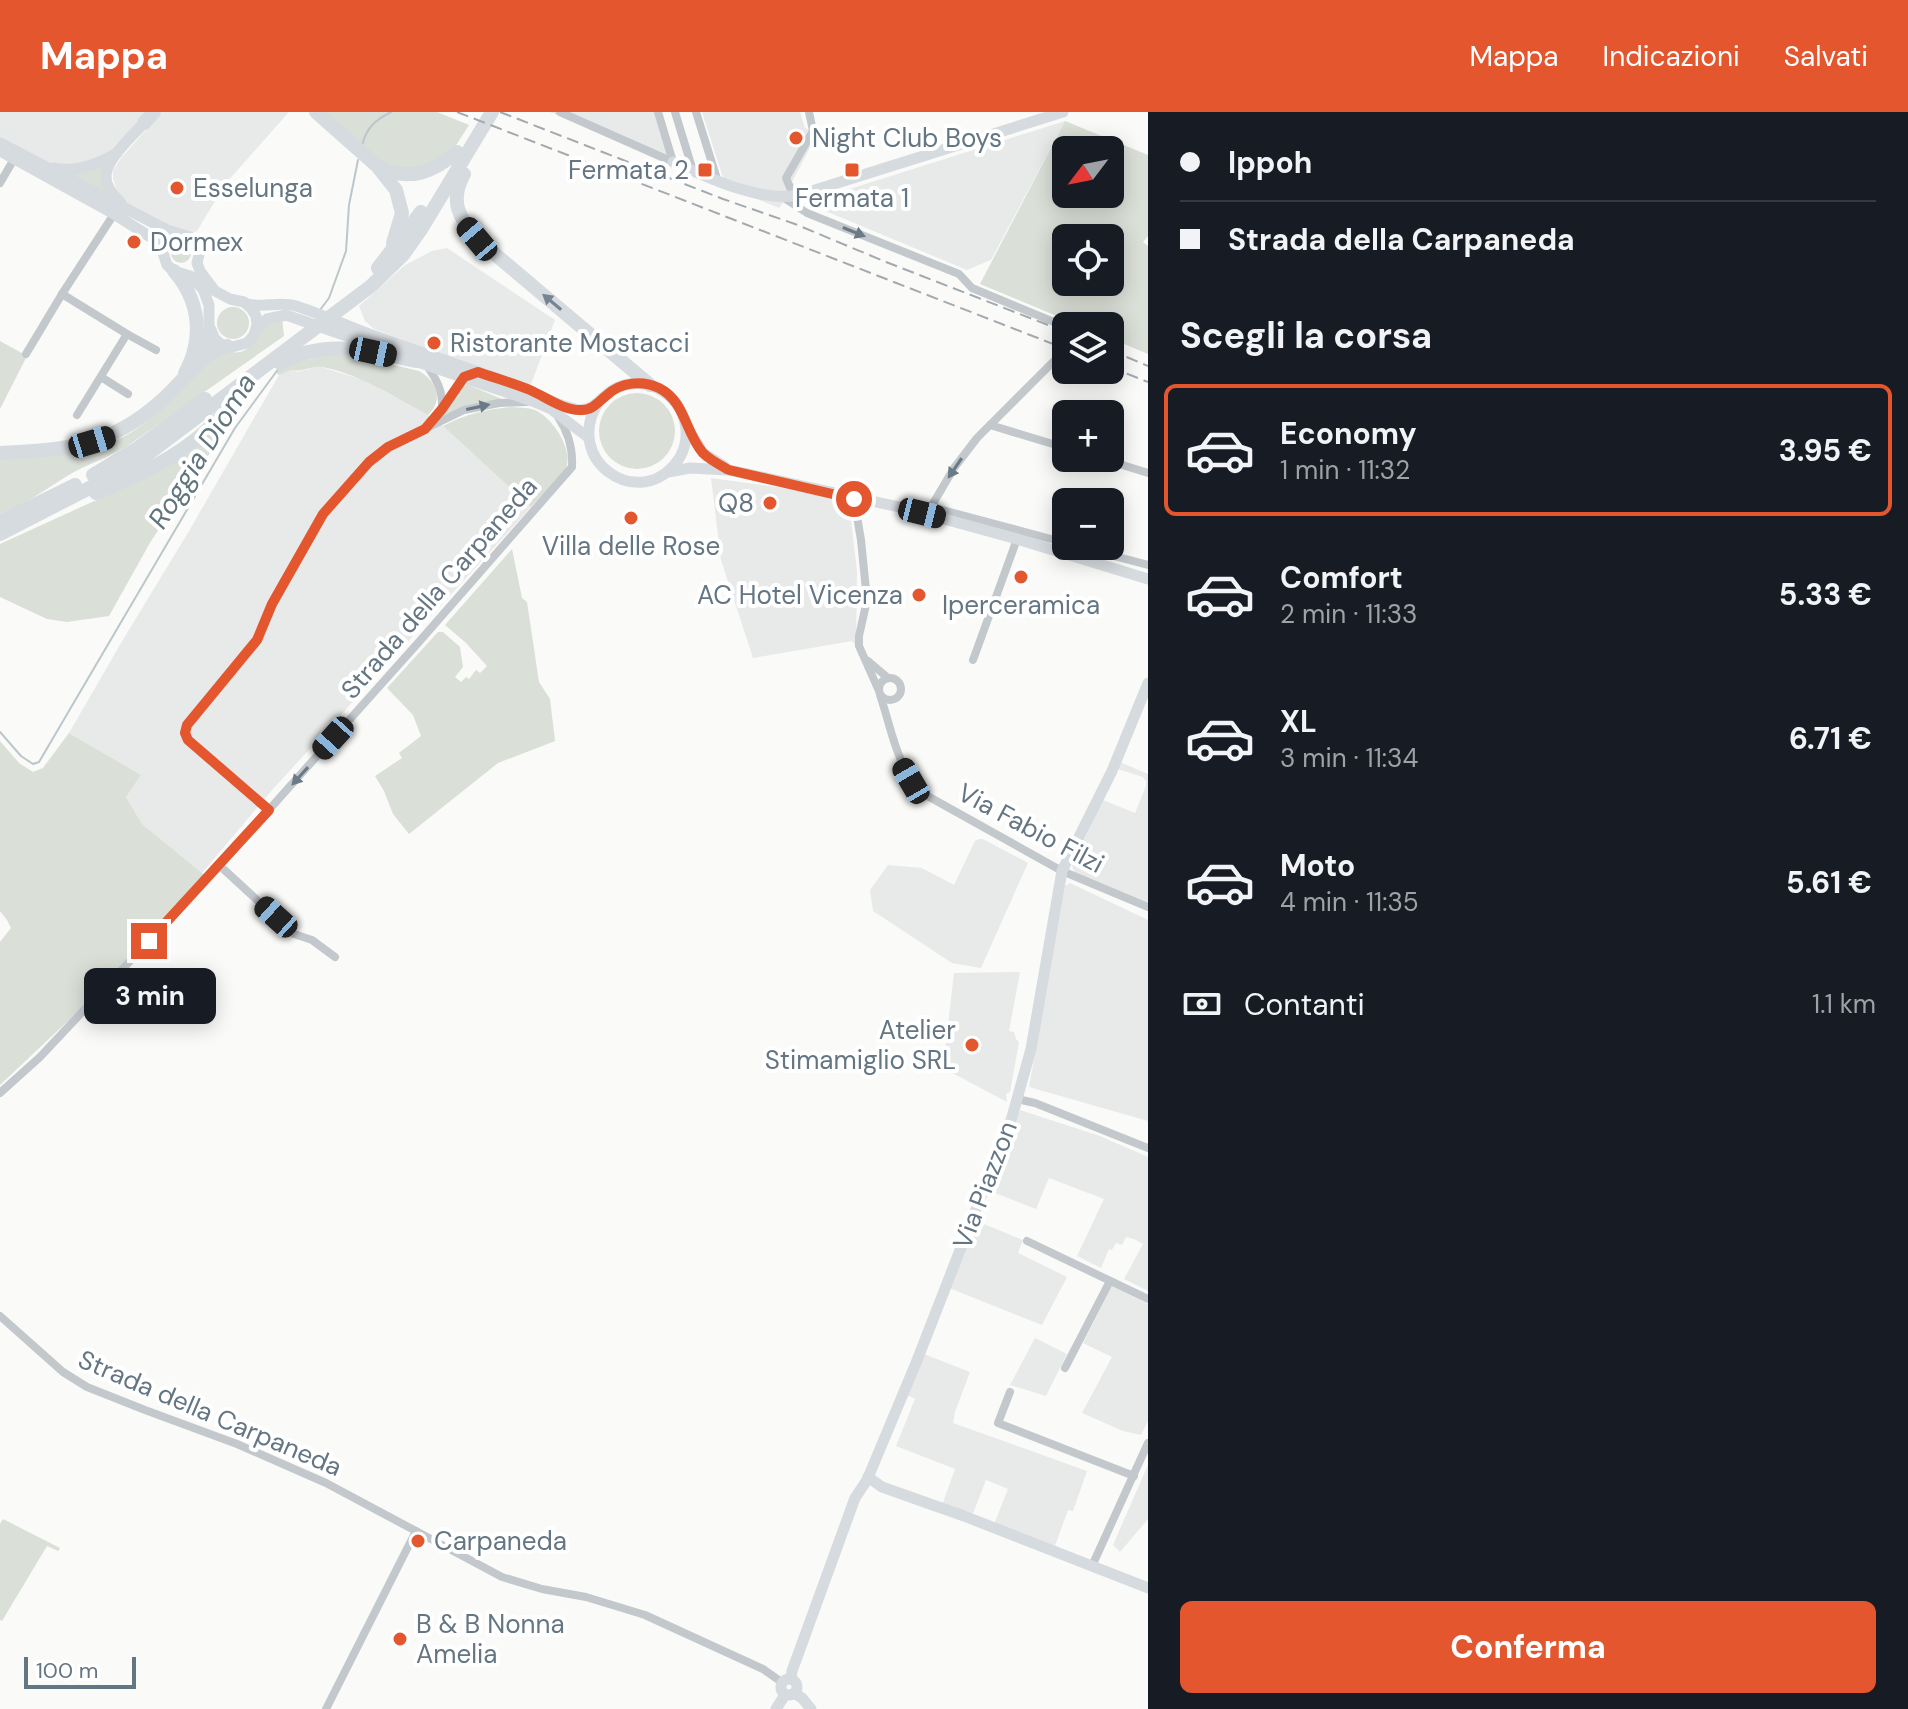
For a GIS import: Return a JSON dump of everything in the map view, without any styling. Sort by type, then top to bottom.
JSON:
[{"type":"highway","points":[[316,112],[377,166],[396,190],[402,213],[395,240],[384,262]]},
{"type":"highway","points":[[0,534],[7,524],[141,452],[371,286],[403,255],[457,152],[482,112]]},
{"type":"highway","points":[[141,452],[342,298],[384,262],[419,225],[492,112]]},
{"type":"highway","points":[[503,112],[459,183],[456,203],[465,226],[650,385]]},
{"type":"highway","points":[[377,166],[398,175],[411,176],[447,160],[457,152]]},
{"type":"highway","points":[[178,271],[197,320],[197,342],[182,378]]},
{"type":"highway","points":[[182,378],[204,349],[210,331]]},
{"type":"highway","points":[[0,453],[71,448],[112,435],[150,411],[210,354],[227,346]]},
{"type":"highway","points":[[7,524],[123,482],[179,451],[205,432],[268,369],[291,357],[321,349],[351,348],[421,363]]},
{"type":"main road","points":[[673,162],[755,193],[778,198],[799,195],[1063,112]]},
{"type":"main road","points":[[127,209],[111,192],[106,181],[107,170],[117,153],[149,118]]},
{"type":"main road","points":[[0,143],[127,209],[190,237],[196,243],[197,263],[190,270],[178,271]]},
{"type":"main road","points":[[0,151],[152,238],[163,253],[164,261],[203,289],[209,305],[210,331],[215,339],[227,346],[237,347],[247,343],[267,319],[286,315],[316,319],[478,372],[573,409],[592,408],[609,392],[625,385],[650,385],[673,399],[703,453],[729,470]]},
{"type":"main road","points":[[41,165],[59,170],[79,169],[117,153]]},
{"type":"main road","points":[[163,253],[168,241],[180,235]]},
{"type":"main road","points":[[197,263],[209,285],[222,296],[259,307],[290,305],[421,363],[535,402],[556,412],[589,438]]},
{"type":"main road","points":[[210,314],[220,302],[230,299]]},
{"type":"main road","points":[[248,304],[256,316],[256,330]]},
{"type":"main road","points":[[598,403],[590,419],[589,438],[601,466],[618,478],[638,482],[690,468],[729,470],[854,499],[926,510],[1148,579]]},
{"type":"main road","points":[[667,472],[685,445],[686,423]]},
{"type":"main road","name":"Via Piazzon","points":[[776,1709],[788,1688],[855,1498],[868,1477],[916,1363],[987,1183],[1031,1049],[1062,871],[1112,771],[1148,683]]},
{"type":"main road","points":[[868,1477],[882,1487],[1148,1588]]},
{"type":"main road","points":[[855,1498],[882,1487]]},
{"type":"main road","points":[[788,1688],[811,1709]]},
{"type":"street","points":[[560,112],[673,162]]},
{"type":"street","points":[[658,112],[673,162]]},
{"type":"street","points":[[675,112],[693,171]]},
{"type":"street","points":[[696,112],[717,179]]},
{"type":"street","points":[[810,113],[813,131],[778,198],[807,213],[959,274],[972,288],[1052,321]]},
{"type":"street","points":[[0,183],[4,171],[14,159]]},
{"type":"street","points":[[786,178],[791,190],[799,195]]},
{"type":"street","points":[[26,354],[114,214]]},
{"type":"street","points":[[62,294],[156,350]]},
{"type":"street","points":[[77,415],[127,334]]},
{"type":"street","points":[[421,363],[437,379],[442,409]]},
{"type":"street","points":[[1052,364],[977,438],[926,510],[1052,540]]},
{"type":"street","points":[[425,429],[464,377],[478,372]]},
{"type":"street","points":[[101,377],[128,394]]},
{"type":"street","points":[[269,810],[188,740],[185,733],[187,725],[257,640],[272,604],[323,514],[369,462],[388,447],[443,419],[476,407],[514,401],[535,402]]},
{"type":"street","name":"Strada della Carpaneda","points":[[0,1093],[40,1057],[219,865],[572,467],[573,450],[556,412]]},
{"type":"street","points":[[990,425],[1052,444]]},
{"type":"street","points":[[1124,466],[1148,473]]},
{"type":"street","points":[[854,499],[867,600],[859,646],[862,655],[874,668],[897,681],[901,688],[900,695],[894,700],[887,700],[879,693],[882,682],[888,678]]},
{"type":"street","points":[[973,660],[1017,539]]},
{"type":"street","points":[[1124,559],[1148,565]]},
{"type":"street","name":"Via Fabio Filzi","points":[[862,655],[879,693],[902,766],[924,794],[1062,871],[1148,907]]},
{"type":"street","name":"Via Fabio Filzi","points":[[890,724],[894,700]]},
{"type":"street","points":[[219,865],[294,934],[312,940],[335,957]]},
{"type":"street","points":[[1017,1099],[1035,1103],[1148,1148]]},
{"type":"street","points":[[1027,1241],[1148,1299]]},
{"type":"street","points":[[1065,1368],[1110,1281]]},
{"type":"street","name":"Strada della Carpaneda","points":[[0,1316],[75,1381],[237,1444],[326,1483],[502,1577],[542,1589],[586,1597],[668,1624],[763,1669],[788,1688]]},
{"type":"street","points":[[1010,1392],[998,1423],[1134,1476]]},
{"type":"street","points":[[1092,1566],[1148,1443]]},
{"type":"street","points":[[326,1709],[416,1531]]},
{"type":"shaded area","points":[[0,112],[148,112],[113,151],[88,164],[56,167],[0,140]]},
{"type":"shaded area","points":[[162,112],[289,112],[226,183],[197,231],[191,233],[175,230],[127,204],[113,179],[113,170],[122,157]]},
{"type":"shaded area","points":[[320,112],[437,112],[469,125],[453,150],[435,167],[385,169]]},
{"type":"shaded area","points":[[550,112],[654,112],[671,164]]},
{"type":"shaded area","points":[[702,112],[800,112],[805,128],[817,134],[792,182],[796,186],[779,208],[726,187]]},
{"type":"shaded area","points":[[1065,121],[1057,136],[1052,136],[1052,145],[991,260],[967,270],[811,205],[815,200]]},
{"type":"shaded area","points":[[1065,121],[1102,136],[1057,136]]},
{"type":"shaded area","points":[[1124,145],[1148,155],[1148,236],[1143,242],[1148,246],[1148,354],[1124,344],[1124,312],[1052,314],[980,284],[1052,146],[1052,208],[1124,208]]},
{"type":"shaded area","points":[[103,166],[104,192],[71,176],[72,174]]},
{"type":"shaded area","points":[[181,243],[188,246],[191,253],[188,260],[181,263],[174,260],[171,253],[174,246]]},
{"type":"shaded area","points":[[447,248],[555,320],[530,387],[374,329],[365,321],[359,306],[405,265],[432,251]]},
{"type":"shaded area","points":[[233,307],[244,312],[249,323],[244,334],[233,339],[222,334],[217,323],[222,312]]},
{"type":"shaded area","points":[[282,318],[284,336],[126,447],[0,514],[0,458],[72,452],[123,437],[153,416],[200,369],[227,351],[242,352],[263,327]]},
{"type":"shaded area","points":[[0,341],[27,356],[0,409]]},
{"type":"shaded area","points":[[331,354],[361,357],[419,371],[434,385],[437,397],[433,409],[428,415],[336,370],[314,367],[279,375],[275,372],[292,363]]},
{"type":"shaded area","points":[[318,366],[364,380],[428,415],[531,507],[273,789],[202,873],[142,824],[126,797],[141,775],[69,733],[279,375]]},
{"type":"shaded area","points":[[466,384],[502,399],[470,405],[441,417],[462,387]]},
{"type":"shaded area","points":[[637,393],[651,396],[664,404],[672,417],[675,431],[672,445],[664,458],[651,466],[637,469],[623,466],[610,458],[602,445],[599,431],[602,417],[610,404],[623,396]]},
{"type":"shaded area","points":[[511,407],[531,409],[544,416],[562,438],[567,456],[564,473],[531,507],[443,426],[476,413]]},
{"type":"shaded area","points":[[223,425],[214,447],[151,541],[109,616],[67,622],[47,619],[0,597],[0,544],[149,476],[191,452]]},
{"type":"shaded area","points":[[711,478],[784,488],[849,502],[857,572],[856,646],[852,641],[753,658],[721,560]]},
{"type":"shaded area","points":[[512,549],[522,598],[527,602],[539,682],[550,699],[555,741],[498,763],[409,834],[393,814],[375,776],[402,758],[399,753],[421,736],[413,715],[387,688],[438,632],[443,632],[460,647],[463,667],[455,677],[461,682],[487,666],[445,625]]},
{"type":"shaded area","points":[[69,733],[141,775],[126,797],[142,824],[207,879],[86,1004],[0,1085],[0,942],[11,928],[0,911],[0,741],[19,763],[33,772],[43,768]]},
{"type":"shaded area","points":[[1120,762],[1148,774],[1148,907],[1075,873],[1072,866],[1103,800],[1135,813],[1146,781],[1143,777],[1117,769]]},
{"type":"shaded area","points":[[979,839],[1028,863],[981,968],[952,963],[873,911],[870,890],[888,865],[922,868],[954,885],[975,841]]},
{"type":"shaded area","points":[[1070,883],[1148,920],[1148,1121],[1029,1087],[1065,886]]},
{"type":"shaded area","points":[[1020,972],[1009,1031],[1014,1032],[1019,1042],[1010,1092],[1006,1094],[1007,1102],[943,1068],[954,973]]},
{"type":"shaded area","points":[[1020,1110],[1100,1136],[1148,1157],[1148,1291],[1124,1279],[1143,1244],[1134,1239],[1126,1237],[1122,1245],[1116,1243],[1112,1250],[1109,1249],[1101,1268],[1077,1256],[1104,1199],[1049,1178],[1036,1209],[990,1191]]},
{"type":"shaded area","points":[[984,1224],[1023,1240],[1018,1253],[1067,1277],[1042,1325],[949,1288],[969,1237],[979,1235]]},
{"type":"shaded area","points":[[1112,1286],[1148,1304],[1148,1421],[1141,1435],[1123,1431],[1082,1413],[1112,1357],[1083,1343]]},
{"type":"shaded area","points":[[1035,1338],[1067,1354],[1046,1396],[1010,1385]]},
{"type":"shaded area","points":[[924,1354],[970,1372],[953,1423],[1087,1471],[1073,1511],[1068,1510],[1055,1546],[994,1524],[1008,1489],[986,1480],[972,1516],[942,1505],[955,1469],[896,1446],[915,1399],[907,1395]]},
{"type":"shaded area","points":[[1148,1465],[1148,1519],[1120,1552],[1113,1545]]},
{"type":"shaded area","points":[[3,1519],[60,1548],[58,1551],[47,1546],[2,1621],[0,1524]]},
{"type":"waterway","name":"Roggia Dioma","points":[[362,146],[372,125],[391,112]]},
{"type":"waterway","name":"Roggia Dioma","points":[[320,310],[329,298],[346,251],[349,205],[358,160]]},
{"type":"waterway","name":"Roggia Dioma","points":[[0,732],[21,756],[33,764],[39,762],[235,428],[279,368]]},
{"type":"railway","points":[[457,112],[1052,344]]},
{"type":"railway","points":[[500,112],[795,224],[1052,327]]},
{"type":"railway","points":[[1124,356],[1148,366]]},
{"type":"railway","points":[[1124,373],[1148,382]]},
{"type":"place","name":"Night Club Boys","points":[[796,138]]},
{"type":"place","name":"Fermata 2","points":[[705,170]]},
{"type":"place","name":"Fermata 1","points":[[852,170]]},
{"type":"place","name":"Esselunga","points":[[177,188]]},
{"type":"place","name":"Dormex","points":[[134,242]]},
{"type":"place","name":"Ristorante Mostacci","points":[[434,343]]},
{"type":"place","name":"Q8","points":[[770,503]]},
{"type":"place","name":"Villa delle Rose","points":[[631,518]]},
{"type":"place","name":"Iperceramica","points":[[1021,577]]},
{"type":"place","name":"AC Hotel Vicenza","points":[[919,595]]},
{"type":"place","name":"Atelier Stimamiglio SRL","points":[[972,1045]]},
{"type":"place","name":"Carpaneda","points":[[418,1541]]},
{"type":"place","name":"B & B Nonna Amelia","points":[[400,1639]]},
{"type":"route","points":[[149,941],[269,810],[188,740],[185,733],[187,725],[257,640],[272,604],[323,514],[369,462],[388,447],[425,429],[464,377],[478,372],[564,406],[582,410],[592,408],[609,392],[625,385],[650,385],[673,399],[703,453],[716,463],[729,470],[854,499]]}]
